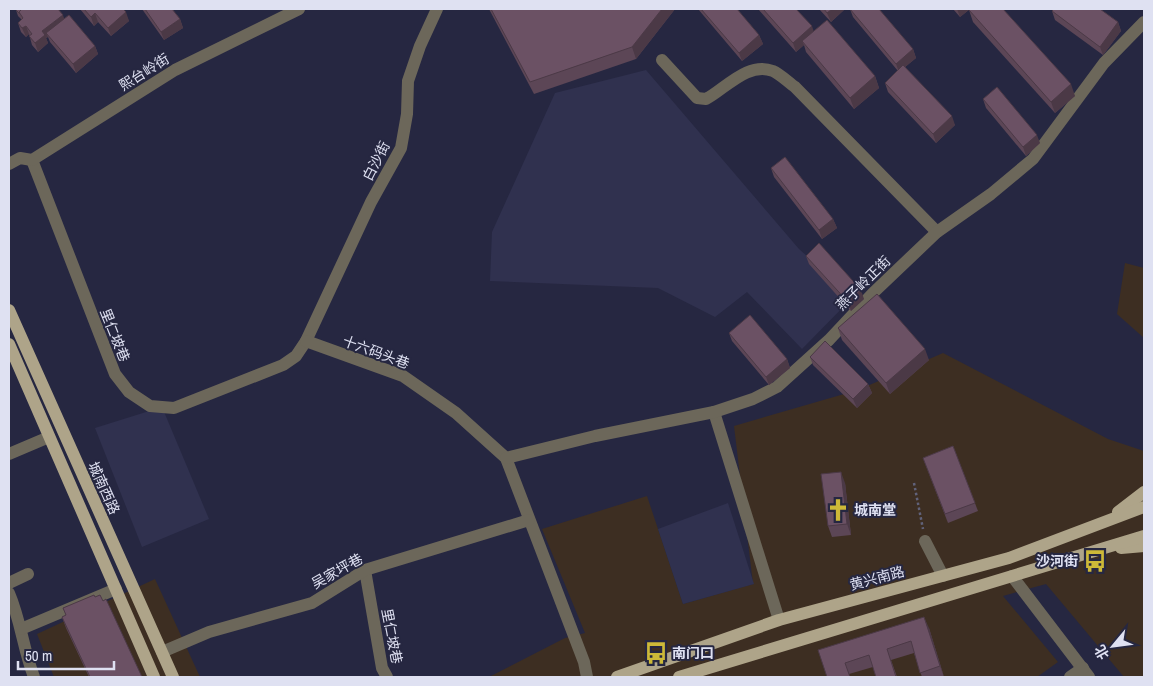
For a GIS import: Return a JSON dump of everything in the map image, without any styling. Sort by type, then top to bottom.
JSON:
[{"type":"main road","name":"城南西路","points":[[9,310],[173,677]]},
{"type":"main road","points":[[9,344],[154,677]]},
{"type":"main road","points":[[1097,526],[1144,492]]},
{"type":"main road","name":"黄兴南路","points":[[617,677],[646,672],[779,620],[1009,558],[1144,507]]},
{"type":"main road","points":[[679,677],[1144,536]]},
{"type":"main road","points":[[1098,549],[1144,546]]},
{"type":"street","name":"熙台岭街","points":[[9,164],[20,158],[32,160],[175,70],[299,9]]},
{"type":"street","name":"白沙街","points":[[315,318],[371,202],[400,148],[406,114],[408,81],[420,46],[437,9]]},
{"type":"street","name":"燕子岭正街","points":[[506,458],[595,436],[714,412],[754,399],[777,387],[829,340],[873,293],[937,232],[991,194],[1033,160],[1104,63],[1144,22]]},
{"type":"street","points":[[662,60],[697,98],[706,99],[738,77],[756,68],[772,70],[795,87],[937,232]]},
{"type":"street","name":"里仁坡巷","points":[[32,160],[115,374],[129,392],[150,406],[174,408],[283,365],[296,356],[306,342],[315,318]]},
{"type":"street","name":"十六码头巷","points":[[306,342],[403,376],[456,413],[506,458]]},
{"type":"street","points":[[714,412],[779,620]]},
{"type":"street","points":[[9,454],[49,437]]},
{"type":"street","points":[[506,458],[584,662],[588,677]]},
{"type":"street","name":"吴家坪巷","points":[[162,652],[209,632],[312,603],[365,570],[529,520]]},
{"type":"street","points":[[924,541],[943,576]]},
{"type":"street","name":"里仁坡巷","points":[[365,570],[382,668],[387,677]]},
{"type":"street","points":[[9,584],[28,574]]},
{"type":"street","points":[[1012,576],[1086,673],[1070,677]]},
{"type":"street","points":[[21,629],[116,589]]},
{"type":"street","points":[[9,593],[34,677]]},
{"type":"path","points":[[914,484],[924,541]]},
{"type":"shaded area","points":[[646,70],[799,249],[853,297],[802,349],[747,292],[715,317],[658,288],[490,281],[492,232],[555,93]]},
{"type":"shaded area","points":[[1125,263],[1144,268],[1144,338],[1117,314]]},
{"type":"shaded area","points":[[943,353],[1108,439],[1144,451],[1144,677],[1124,677],[1046,584],[1003,596],[1058,662],[1037,677],[489,677],[565,638],[585,633],[542,529],[647,496],[683,604],[753,584],[734,426],[858,390]]},
{"type":"shaded area","points":[[162,407],[209,519],[142,547],[95,428]]},
{"type":"shaded area","points":[[728,503],[754,584],[683,604],[658,529]]},
{"type":"shaded area","points":[[155,579],[200,677],[54,677],[37,634]]},
{"type":"building","points":[[22,9],[58,9],[63,15],[42,31],[45,35],[35,43],[29,36],[32,34],[26,26],[22,28],[18,23],[23,18],[19,12]]},
{"type":"building","points":[[84,9],[123,9],[126,12],[108,28],[95,13],[91,17]]},
{"type":"building","points":[[145,9],[172,9],[180,19],[161,32]]},
{"type":"building","points":[[491,9],[662,9],[632,47],[530,82]]},
{"type":"building","points":[[701,9],[737,9],[759,35],[739,53]]},
{"type":"building","points":[[763,9],[796,9],[812,26],[793,43]]},
{"type":"building","points":[[824,9],[832,9],[827,13]]},
{"type":"building","points":[[850,9],[879,9],[913,49],[896,64]]},
{"type":"building","points":[[970,9],[1003,9],[1071,84],[1051,102]]},
{"type":"building","points":[[1054,9],[1100,9],[1118,22],[1100,47],[1052,11]]},
{"type":"building","points":[[69,15],[95,46],[73,64],[46,33]]},
{"type":"building","points":[[827,20],[875,76],[850,98],[802,41]]},
{"type":"building","points":[[903,65],[952,116],[933,134],[885,83]]},
{"type":"building","points":[[997,87],[1037,135],[1023,147],[983,99]]},
{"type":"building","points":[[785,157],[833,219],[819,230],[771,168]]},
{"type":"building","points":[[819,243],[861,290],[848,302],[806,256]]},
{"type":"building","points":[[877,294],[925,349],[886,383],[838,328]]},
{"type":"building","points":[[750,315],[787,359],[766,377],[729,333]]},
{"type":"building","points":[[825,341],[868,384],[853,399],[810,357]]},
{"type":"building","points":[[953,446],[975,503],[945,514],[923,458]]},
{"type":"building","name":"城南堂","points":[[841,472],[847,524],[828,526],[821,474]]},
{"type":"building","points":[[94,595],[95,597],[100,595],[103,601],[106,599],[142,677],[90,677],[62,617],[66,615],[63,608]]},
{"type":"building","points":[[924,617],[940,666],[920,673],[911,641],[887,649],[896,677],[876,677],[869,655],[845,663],[850,677],[827,677],[818,650]]},
{"type":"place","name":"城南堂","points":[[838,510]]},
{"type":"place","name":"沙河街","points":[[1095,561]]},
{"type":"place","name":"南门口","points":[[656,653]]}]
